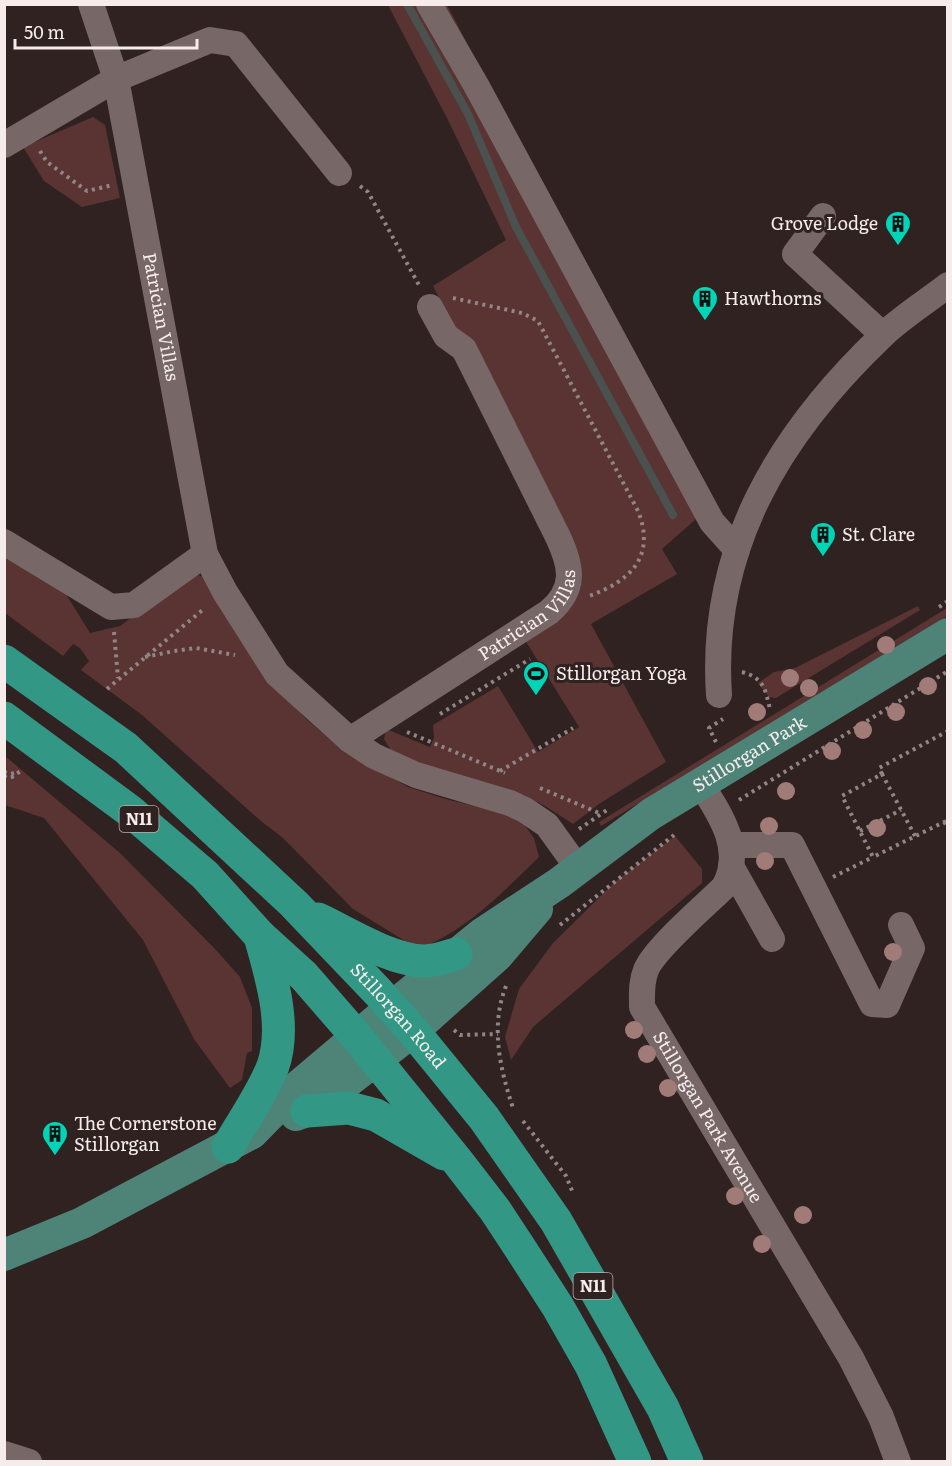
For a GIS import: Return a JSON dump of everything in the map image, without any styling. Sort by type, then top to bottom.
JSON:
[{"type":"highway","name":"Stillorgan Road","points":[[4,661],[126,748],[300,910],[392,1006],[484,1118],[556,1221],[663,1408],[687,1461]]},
{"type":"highway","name":"N11","points":[[4,718],[130,811],[205,875],[260,936],[304,976],[366,1048],[495,1210],[558,1307],[591,1365],[635,1461]]},
{"type":"highway","points":[[300,910],[389,952],[405,957],[423,961],[456,954]]},
{"type":"highway","points":[[240,1140],[268,1077],[277,1049],[277,1017],[260,936]]},
{"type":"highway","points":[[307,1111],[349,1108],[376,1115],[458,1162]]},
{"type":"main road","name":"Stillorgan Park","points":[[366,1048],[392,1006],[483,933],[568,875],[651,814],[948,634]]},
{"type":"main road","name":"Stillorgan Park","points":[[366,1048],[413,1031],[498,956],[568,875]]},
{"type":"main road","points":[[4,1255],[82,1223],[240,1140],[307,1111],[366,1048]]},
{"type":"main road","points":[[240,1140],[296,1088],[366,1048]]},
{"type":"street","name":"Patrician Villas","points":[[91,4],[116,78],[205,554],[225,592],[277,674],[350,740],[374,756],[416,775],[510,803],[525,810],[547,825],[568,875]]},
{"type":"street","points":[[429,4],[476,85],[712,522],[737,550]]},
{"type":"street","points":[[4,145],[116,78],[210,40],[236,44],[339,173]]},
{"type":"street","points":[[823,216],[795,254],[883,335]]},
{"type":"street","points":[[719,695],[717,661],[720,625],[729,574],[746,521],[797,432],[821,400],[883,335],[948,285]]},
{"type":"street","name":"Patrician Villas","points":[[350,740],[549,612],[565,595],[569,585],[570,569],[566,554],[464,349],[446,336],[430,307]]},
{"type":"street","points":[[4,542],[111,607],[134,605],[205,554]]},
{"type":"street","points":[[700,783],[728,830],[731,856],[772,939]]},
{"type":"street","points":[[731,856],[792,845],[806,858],[872,1004],[887,1005],[912,948],[901,925]]},
{"type":"street","name":"Stillorgan Park Avenue","points":[[731,856],[729,878],[724,887],[656,954],[647,967],[642,982],[642,1007],[851,1358],[881,1416],[898,1461]]},
{"type":"street","points":[[4,1454],[29,1461]]},
{"type":"path","points":[[28,131],[47,162],[87,190],[134,181]]},
{"type":"path","points":[[339,173],[368,192],[430,307],[455,297],[522,313],[538,321],[638,511],[645,538],[638,563],[630,573],[598,593],[583,598],[565,595]]},
{"type":"path","points":[[107,689],[225,592]]},
{"type":"path","points":[[111,607],[118,679]]},
{"type":"path","points":[[144,657],[196,648],[244,657],[277,674]]},
{"type":"path","points":[[439,715],[530,659]]},
{"type":"path","points":[[719,695],[734,670],[757,678],[762,684],[770,709]]},
{"type":"path","points":[[381,720],[510,775]]},
{"type":"path","points":[[716,742],[709,728],[718,723]]},
{"type":"path","points":[[409,733],[419,727]]},
{"type":"path","points":[[500,771],[573,728]]},
{"type":"path","points":[[915,837],[879,768],[948,731]]},
{"type":"path","points":[[873,857],[842,796],[882,774]]},
{"type":"path","points":[[531,784],[600,814]]},
{"type":"path","points":[[860,831],[901,810]]},
{"type":"path","points":[[845,871],[946,821],[948,828]]},
{"type":"path","points":[[510,979],[502,1000],[498,1034],[500,1067],[514,1108],[555,1163]]},
{"type":"path","points":[[452,1028],[460,1035],[498,1034]]},
{"type":"shaded area","points":[[388,5],[447,5],[512,129],[696,519],[662,549],[677,574],[591,624],[666,762],[599,804],[573,824],[524,795],[455,777],[392,752],[384,739],[386,729],[430,747],[434,738],[433,725],[498,686],[538,752],[579,727],[525,640],[578,590],[581,566],[433,286],[506,240],[448,120]]},
{"type":"shaded area","points":[[93,117],[105,125],[120,198],[82,207],[44,181],[23,147]]},
{"type":"shaded area","points":[[5,555],[64,591],[90,633],[120,626],[187,576],[196,574],[206,578],[284,694],[305,718],[343,751],[408,787],[521,820],[534,838],[539,857],[498,897],[468,921],[436,941],[418,949],[353,909],[282,837],[262,822],[142,715],[81,670],[89,661],[80,648],[73,644],[63,656],[5,613]]},
{"type":"shaded area","points":[[918,606],[920,610],[776,698],[769,697],[758,683],[774,672],[795,668]]},
{"type":"shaded area","points":[[947,608],[947,616],[601,826],[599,822]]},
{"type":"shaded area","points":[[5,756],[120,853],[240,977],[252,1008],[252,1051],[247,1053],[242,1080],[230,1088],[194,1039],[143,940],[44,818],[5,805]]},
{"type":"shaded area","points":[[675,836],[702,869],[702,883],[533,1027],[511,1060],[505,1037],[519,989],[553,943],[616,881]]},
{"type":"waterway","points":[[407,4],[468,114],[516,227],[673,515]]},
{"type":"place","name":"Grove Lodge","points":[[898,247]]},
{"type":"place","name":"Hawthorns","points":[[705,322]]},
{"type":"place","name":"St. Clare","points":[[823,558]]},
{"type":"place","name":"Stillorgan Yoga","points":[[536,697]]},
{"type":"place","name":"The Cornerstone Stillorgan","points":[[55,1157]]}]
